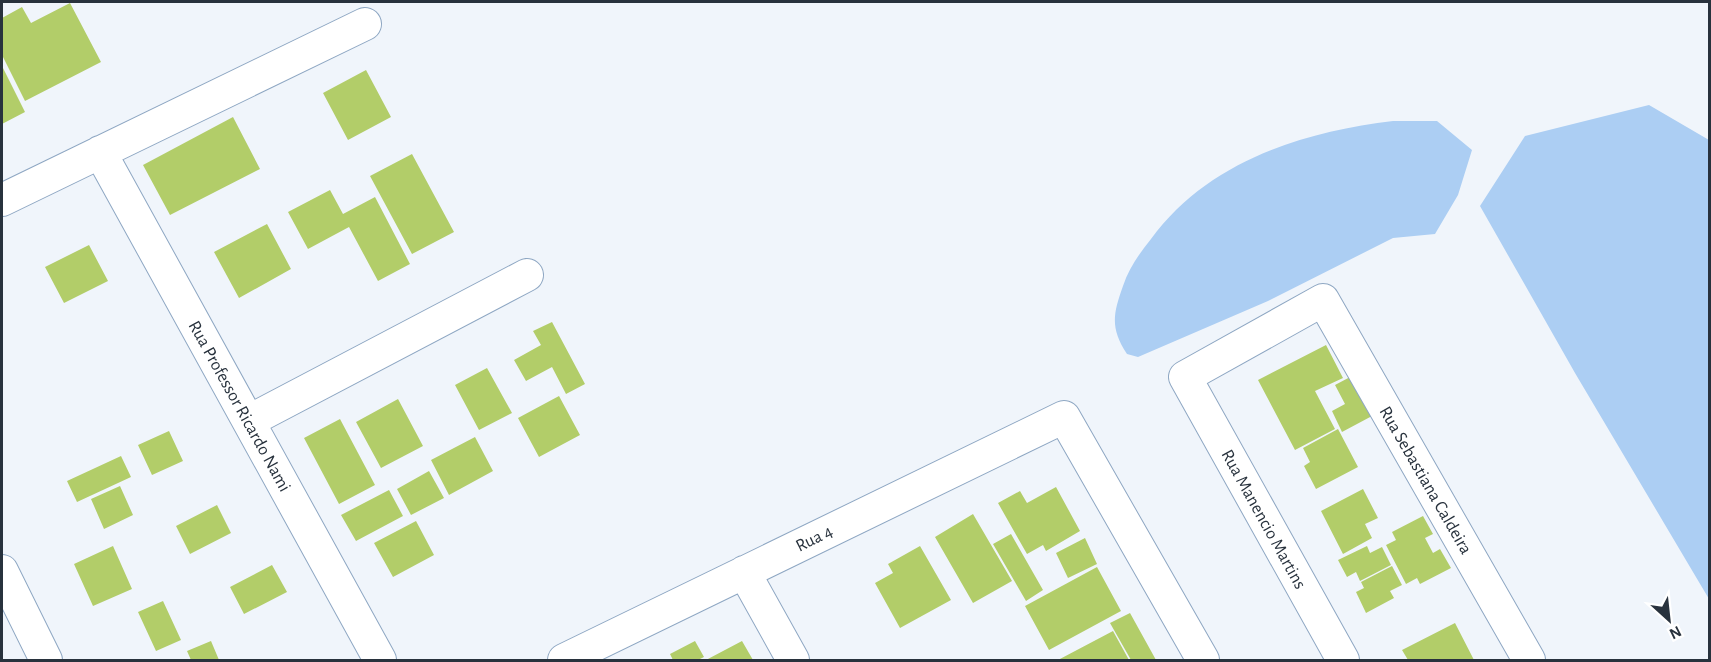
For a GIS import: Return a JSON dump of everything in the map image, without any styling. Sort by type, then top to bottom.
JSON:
[{"type":"street","points":[[2,200],[365,24]]},
{"type":"street","name":"Rua Professor Ricardo Nami","points":[[100,152],[380,660]]},
{"type":"street","points":[[249,420],[527,275]]},
{"type":"street","name":"Rua Manencio Martins","points":[[1323,300],[1185,377],[1343,660]]},
{"type":"street","name":"Rua Sebastiana Caldeira","points":[[1323,300],[1529,660]]},
{"type":"street","name":"Rua 4","points":[[564,660],[1064,417],[1203,660]]},
{"type":"street","points":[[2,571],[46,660]]},
{"type":"street","points":[[744,572],[794,660]]},
{"type":"shaded area","points":[[1649,105],[1709,140],[1709,599],[1575,373],[1480,206],[1525,136]]},
{"type":"shaded area","points":[[1393,121],[1437,121],[1472,150],[1458,195],[1435,234],[1393,238],[1268,301],[1138,357],[1127,354],[1118,336],[1115,321],[1115,313],[1125,279],[1151,239],[1174,212],[1228,171],[1259,155],[1324,133]]},
{"type":"building","points":[[70,3],[101,62],[25,101],[2,55],[2,18],[22,7],[31,23]]},
{"type":"building","points":[[2,66],[25,112],[2,124]]},
{"type":"building","points":[[366,70],[391,117],[348,140],[323,93]]},
{"type":"building","points":[[233,117],[260,169],[170,215],[143,165]]},
{"type":"building","points":[[412,154],[454,232],[412,254],[370,176]]},
{"type":"building","points":[[330,190],[343,214],[375,197],[410,264],[378,281],[349,227],[308,249],[288,212]]},
{"type":"building","points":[[267,224],[291,269],[239,298],[214,252]]},
{"type":"building","points":[[89,245],[108,281],[64,303],[45,267]]},
{"type":"building","points":[[552,322],[585,384],[566,394],[552,367],[526,381],[514,360],[541,345],[533,331]]},
{"type":"building","points":[[1326,345],[1343,378],[1315,391],[1335,429],[1295,450],[1258,380]]},
{"type":"building","points":[[487,368],[512,413],[479,430],[455,385]]},
{"type":"building","points":[[1352,376],[1372,416],[1342,432],[1332,411],[1345,404],[1335,385]]},
{"type":"building","points":[[559,396],[580,435],[539,457],[518,418]]},
{"type":"building","points":[[398,399],[423,446],[381,468],[356,422]]},
{"type":"building","points":[[340,419],[375,485],[339,504],[304,438]]},
{"type":"building","points":[[1338,429],[1358,467],[1316,489],[1304,466],[1310,462],[1303,448]]},
{"type":"building","points":[[169,431],[183,461],[152,475],[138,445]]},
{"type":"building","points":[[475,437],[493,471],[449,495],[431,460]]},
{"type":"building","points":[[121,456],[131,477],[77,502],[67,481]]},
{"type":"building","points":[[429,471],[444,498],[411,515],[397,489]]},
{"type":"building","points":[[120,486],[133,515],[104,529],[91,499]]},
{"type":"building","points":[[1056,487],[1080,531],[1046,551],[1043,545],[1027,554],[998,503],[1020,491],[1027,503]]},
{"type":"building","points":[[1363,489],[1378,518],[1365,524],[1372,538],[1343,554],[1321,511]]},
{"type":"building","points":[[389,490],[403,516],[356,541],[341,515]]},
{"type":"building","points":[[217,505],[231,533],[190,554],[176,526]]},
{"type":"building","points":[[973,514],[1012,581],[973,603],[935,537]]},
{"type":"building","points":[[1423,516],[1433,534],[1425,538],[1433,553],[1440,549],[1451,568],[1420,584],[1417,578],[1406,584],[1386,545],[1396,540],[1392,532]]},
{"type":"building","points":[[416,521],[434,555],[393,577],[374,543]]},
{"type":"building","points":[[1011,534],[1043,590],[1026,601],[993,544]]},
{"type":"building","points":[[1085,538],[1097,564],[1068,578],[1056,553]]},
{"type":"building","points":[[113,546],[132,589],[93,606],[74,564]]},
{"type":"building","points":[[920,546],[951,600],[900,628],[875,583],[893,573],[888,564]]},
{"type":"building","points":[[1367,546],[1370,553],[1382,547],[1391,565],[1360,581],[1356,572],[1347,577],[1338,560]]},
{"type":"building","points":[[272,565],[287,592],[244,614],[230,587]]},
{"type":"building","points":[[1392,566],[1402,585],[1390,591],[1394,598],[1366,613],[1356,592],[1364,588],[1361,582]]},
{"type":"building","points":[[1097,567],[1121,611],[1049,650],[1025,606]]},
{"type":"building","points":[[163,601],[181,640],[156,651],[138,612]]},
{"type":"building","points":[[1130,613],[1156,660],[1131,660],[1110,623]]},
{"type":"building","points":[[1455,623],[1474,660],[1408,660],[1402,650]]},
{"type":"building","points":[[1113,631],[1129,660],[1058,660]]},
{"type":"building","points":[[211,641],[219,660],[191,660],[187,651]]},
{"type":"building","points":[[695,641],[704,657],[698,660],[673,660],[670,654]]},
{"type":"building","points":[[742,641],[753,660],[706,660]]}]
